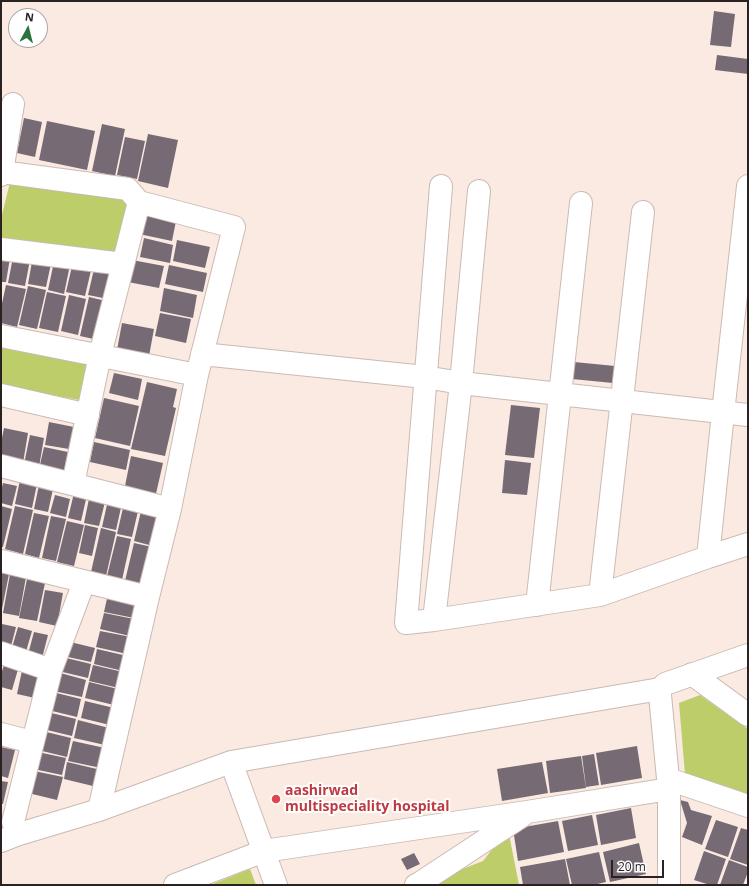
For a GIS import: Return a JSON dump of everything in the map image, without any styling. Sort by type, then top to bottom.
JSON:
[{"type":"street","points":[[13,104],[1,173],[128,189],[139,202],[234,227],[200,364],[170,509],[148,597],[99,810]]},
{"type":"street","points":[[440,186],[406,623],[600,595],[748,544]]},
{"type":"street","points":[[708,557],[748,186]]},
{"type":"street","points":[[434,620],[461,383],[479,191]]},
{"type":"street","points":[[73,484],[100,355],[139,202]]},
{"type":"street","points":[[537,605],[581,203]]},
{"type":"street","points":[[600,595],[643,212]]},
{"type":"street","points":[[1,249],[123,264]]},
{"type":"street","points":[[1,336],[100,355],[200,364],[425,377],[560,395],[748,415]]},
{"type":"street","points":[[1,395],[88,415]]},
{"type":"street","points":[[1,466],[170,509]]},
{"type":"street","points":[[1,561],[148,597]]},
{"type":"street","points":[[84,582],[51,670],[8,829],[99,810],[231,762],[660,689],[665,684],[748,655]]},
{"type":"street","points":[[1,653],[51,670]]},
{"type":"street","points":[[692,674],[748,715]]},
{"type":"street","points":[[660,689],[668,784],[669,885]]},
{"type":"street","points":[[1,734],[32,742]]},
{"type":"street","points":[[231,762],[276,885]]},
{"type":"street","points":[[175,885],[264,851],[527,812],[668,784],[748,806]]},
{"type":"street","points":[[421,885],[527,812]]},
{"type":"green space","points":[[11,178],[129,198],[117,258],[1,242],[1,219]]},
{"type":"green space","points":[[1,344],[89,363],[79,400],[1,385]]},
{"type":"green space","points":[[700,695],[748,729],[748,804],[686,786],[679,703]]},
{"type":"green space","points":[[508,829],[519,885],[430,885],[432,881],[483,861]]},
{"type":"green space","points":[[250,869],[256,885],[210,885]]},
{"type":"building","points":[[714,11],[735,14],[731,47],[710,45]]},
{"type":"building","points":[[717,55],[748,59],[748,74],[715,70]]},
{"type":"building","points":[[24,118],[42,122],[35,157],[17,153]]},
{"type":"building","points":[[47,121],[95,131],[87,170],[39,160]]},
{"type":"building","points":[[102,124],[125,129],[115,176],[92,171]]},
{"type":"building","points":[[148,134],[178,140],[168,188],[138,181]]},
{"type":"building","points":[[125,137],[145,141],[137,179],[117,175]]},
{"type":"building","points":[[144,210],[177,216],[172,241],[139,234]]},
{"type":"building","points":[[144,238],[173,245],[170,263],[140,257]]},
{"type":"building","points":[[177,240],[210,247],[205,268],[173,261]]},
{"type":"building","points":[[33,256],[52,259],[46,287],[28,284]]},
{"type":"building","points":[[1,257],[10,258],[6,282],[1,282]]},
{"type":"building","points":[[13,257],[30,260],[25,286],[8,283]]},
{"type":"building","points":[[55,257],[71,260],[64,294],[48,290]]},
{"type":"building","points":[[132,260],[164,266],[159,288],[128,282]]},
{"type":"building","points":[[73,262],[92,266],[85,296],[66,292]]},
{"type":"building","points":[[95,265],[114,270],[108,299],[88,295]]},
{"type":"building","points":[[169,265],[207,273],[203,292],[165,284]]},
{"type":"building","points":[[6,285],[26,289],[17,327],[1,323],[1,308]]},
{"type":"building","points":[[28,286],[46,290],[37,329],[19,325]]},
{"type":"building","points":[[164,288],[197,295],[193,318],[160,311]]},
{"type":"building","points":[[47,292],[66,296],[58,332],[39,328]]},
{"type":"building","points":[[69,295],[86,299],[78,335],[61,331]]},
{"type":"building","points":[[89,297],[106,301],[98,340],[80,336]]},
{"type":"building","points":[[160,313],[191,319],[186,343],[155,336]]},
{"type":"building","points":[[122,323],[154,329],[149,356],[117,350]]},
{"type":"building","points":[[574,362],[615,366],[613,383],[572,379]]},
{"type":"building","points":[[114,373],[142,379],[138,400],[109,393]]},
{"type":"building","points":[[147,382],[177,389],[173,407],[176,408],[165,456],[131,449]]},
{"type":"building","points":[[104,398],[139,406],[130,446],[95,438]]},
{"type":"building","points":[[511,405],[540,408],[534,458],[505,455]]},
{"type":"building","points":[[49,422],[74,427],[69,449],[45,445]]},
{"type":"building","points":[[4,428],[28,433],[23,463],[1,459],[1,443]]},
{"type":"building","points":[[30,435],[44,438],[39,467],[24,464]]},
{"type":"building","points":[[94,442],[130,450],[126,470],[90,462]]},
{"type":"building","points":[[44,447],[68,452],[64,474],[39,469]]},
{"type":"building","points":[[131,456],[163,463],[155,498],[124,491]]},
{"type":"building","points":[[505,460],[531,463],[527,495],[502,493]]},
{"type":"building","points":[[20,480],[37,484],[32,508],[15,504]]},
{"type":"building","points":[[3,483],[17,486],[12,506],[1,503]]},
{"type":"building","points":[[39,485],[53,489],[48,512],[34,509]]},
{"type":"building","points":[[74,493],[87,495],[81,521],[68,518]]},
{"type":"building","points":[[90,494],[106,498],[99,526],[84,523]]},
{"type":"building","points":[[55,495],[70,499],[66,517],[50,513]]},
{"type":"building","points":[[108,500],[122,503],[116,530],[102,527]]},
{"type":"building","points":[[1,506],[12,509],[3,547],[1,547]]},
{"type":"building","points":[[15,506],[33,510],[23,554],[5,549]]},
{"type":"building","points":[[142,507],[161,512],[153,546],[134,541]]},
{"type":"building","points":[[123,508],[138,511],[132,537],[117,534]]},
{"type":"building","points":[[34,513],[49,516],[39,558],[25,554]]},
{"type":"building","points":[[51,516],[66,519],[56,561],[42,558]]},
{"type":"building","points":[[67,521],[84,525],[74,566],[57,562]]},
{"type":"building","points":[[85,525],[98,528],[92,556],[79,553]]},
{"type":"building","points":[[101,528],[116,532],[106,576],[91,572]]},
{"type":"building","points":[[117,536],[131,539],[122,580],[107,576]]},
{"type":"building","points":[[134,543],[152,547],[142,589],[124,585]]},
{"type":"building","points":[[1,573],[9,574],[2,609],[1,609]]},
{"type":"building","points":[[10,574],[26,577],[19,616],[3,613]]},
{"type":"building","points":[[27,579],[45,583],[37,621],[19,618]]},
{"type":"building","points":[[45,590],[63,593],[57,626],[39,622]]},
{"type":"building","points":[[108,594],[138,601],[134,618],[104,612]]},
{"type":"building","points":[[104,613],[134,619],[130,636],[100,629]]},
{"type":"building","points":[[2,624],[16,627],[10,650],[1,647]]},
{"type":"building","points":[[18,627],[32,631],[25,655],[11,651]]},
{"type":"building","points":[[100,631],[131,637],[127,654],[96,647]]},
{"type":"building","points":[[34,632],[48,635],[41,662],[27,658]]},
{"type":"building","points":[[62,640],[95,648],[91,662],[59,655]]},
{"type":"building","points":[[97,649],[127,656],[123,671],[94,664]]},
{"type":"building","points":[[58,656],[91,664],[88,678],[54,670]]},
{"type":"building","points":[[5,662],[19,666],[12,690],[1,687],[1,674]]},
{"type":"building","points":[[93,665],[123,672],[119,688],[89,681]]},
{"type":"building","points":[[23,666],[41,670],[35,698],[17,694]]},
{"type":"building","points":[[53,671],[86,680],[82,697],[49,690]]},
{"type":"building","points":[[89,682],[118,689],[114,705],[85,698]]},
{"type":"building","points":[[48,691],[81,699],[77,717],[44,709]]},
{"type":"building","points":[[85,701],[114,708],[110,725],[81,718]]},
{"type":"building","points":[[43,711],[76,719],[72,736],[39,728]]},
{"type":"building","points":[[78,720],[109,728],[105,745],[74,738]]},
{"type":"building","points":[[38,730],[71,738],[67,757],[34,749]]},
{"type":"building","points":[[73,741],[105,748],[101,768],[68,761]]},
{"type":"building","points":[[637,746],[642,778],[601,785],[596,753]]},
{"type":"building","points":[[1,747],[15,750],[8,778],[1,776]]},
{"type":"building","points":[[33,751],[66,758],[62,775],[29,768]]},
{"type":"building","points":[[594,754],[599,785],[586,787],[582,756]]},
{"type":"building","points":[[581,756],[586,788],[550,793],[546,761]]},
{"type":"building","points":[[67,762],[101,770],[97,787],[64,779]]},
{"type":"building","points":[[542,762],[548,793],[502,801],[497,769]]},
{"type":"building","points":[[29,770],[63,777],[57,800],[24,792]]},
{"type":"building","points":[[1,781],[8,782],[3,804],[1,804]]},
{"type":"building","points":[[680,800],[688,802],[691,810],[712,816],[702,845],[682,837],[687,823]]},
{"type":"building","points":[[631,808],[636,838],[601,845],[596,815]]},
{"type":"building","points":[[592,815],[598,845],[568,851],[562,821]]},
{"type":"building","points":[[716,820],[738,827],[728,857],[705,849]]},
{"type":"building","points":[[558,821],[564,852],[518,861],[513,829]]},
{"type":"building","points":[[741,828],[748,830],[748,865],[730,859]]},
{"type":"building","points":[[639,843],[646,874],[610,882],[603,852]]},
{"type":"building","points":[[704,851],[726,859],[717,885],[710,885],[694,880]]},
{"type":"building","points":[[599,852],[606,882],[593,885],[572,885],[566,859]]},
{"type":"building","points":[[414,853],[420,864],[407,870],[401,859]]},
{"type":"building","points":[[565,859],[570,885],[523,885],[520,867]]},
{"type":"building","points":[[729,860],[748,867],[748,872],[743,885],[720,885]]},
{"type":"place","name":"aashirwad multispeciality hospital","points":[[276,799]]}]
